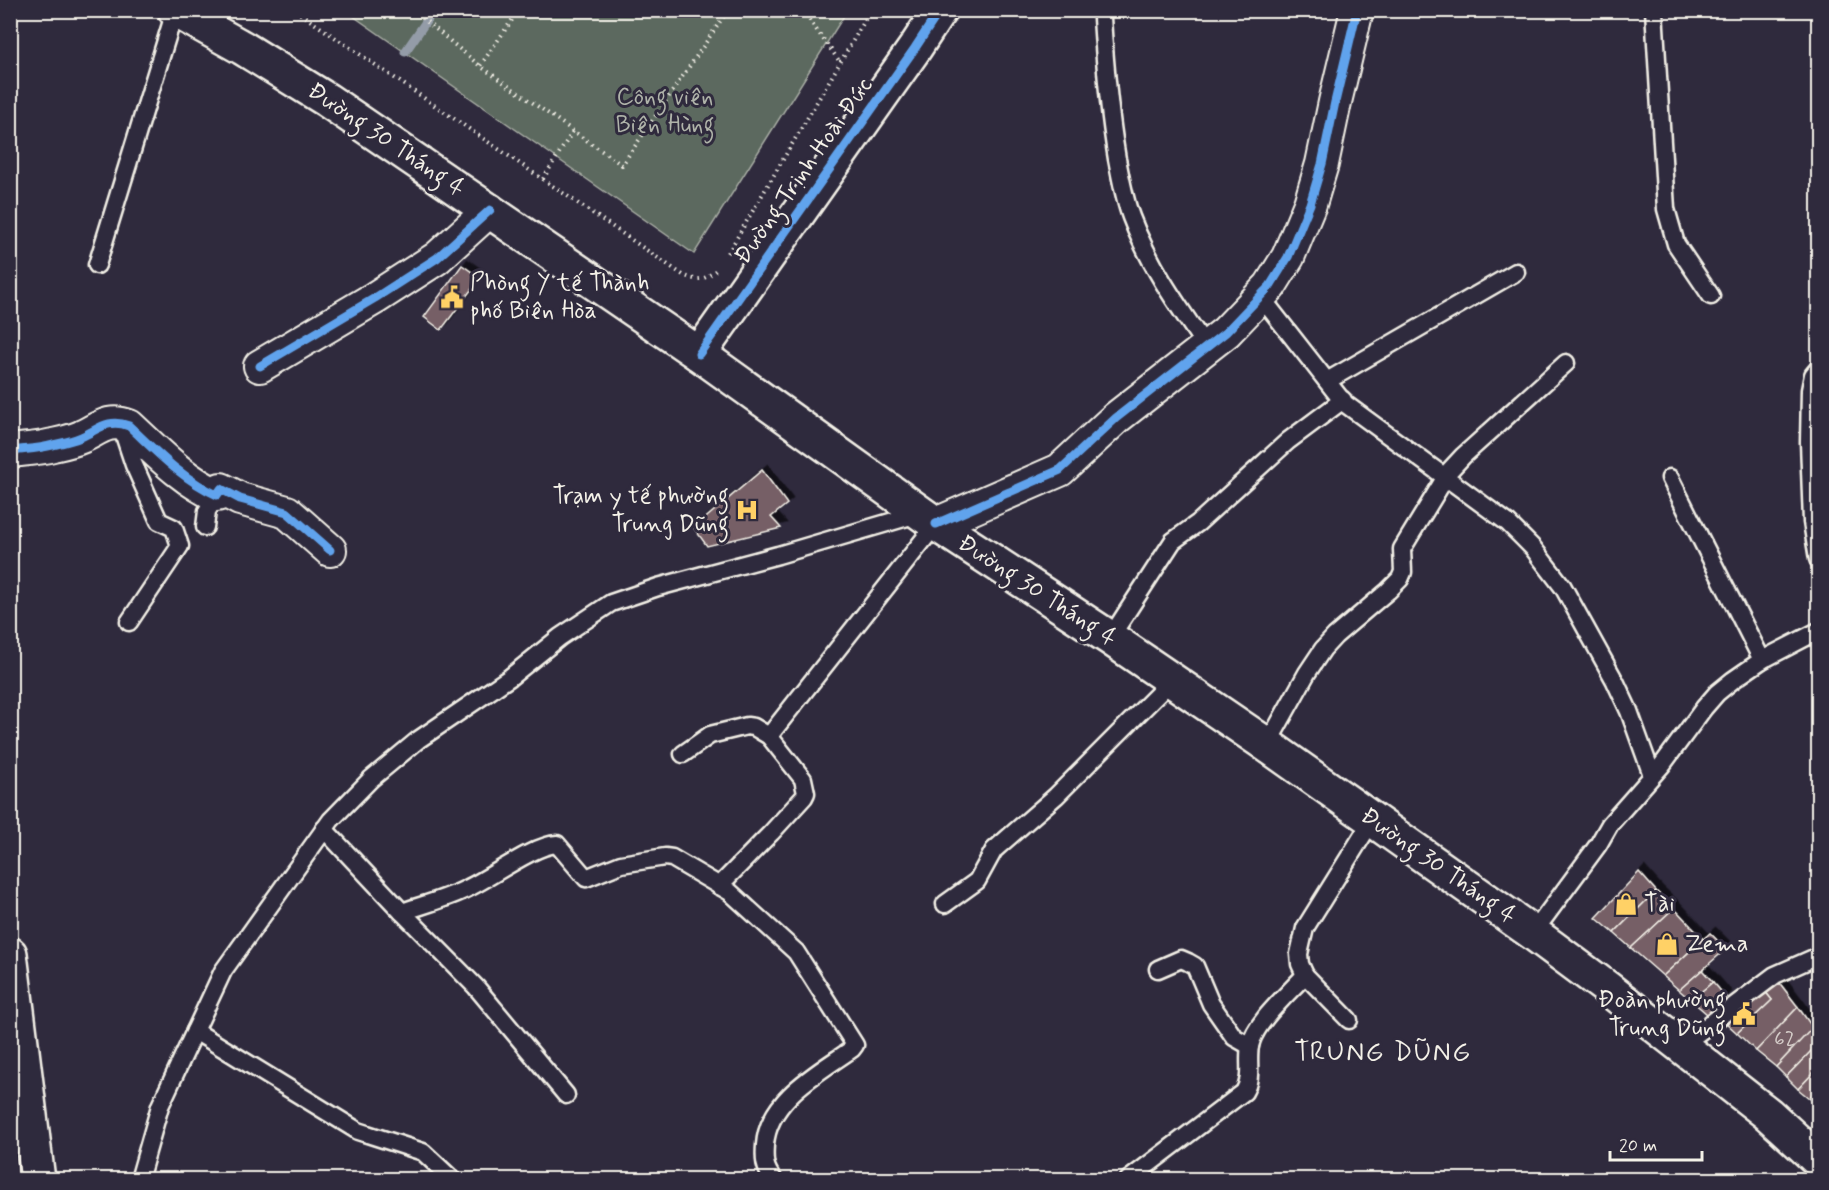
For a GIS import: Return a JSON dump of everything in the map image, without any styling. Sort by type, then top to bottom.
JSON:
[{"type":"main road","name":"Đường Trịnh Hoài Đức","points":[[699,354],[940,10]]},
{"type":"main road","name":"Đường 30 Tháng 4","points":[[175,11],[243,48],[308,88],[490,210],[699,354],[929,519],[1110,638],[1373,819],[1533,933],[1682,1045],[1783,1127],[1818,1160]]},
{"type":"main road","points":[[10,954],[38,1179]]},
{"type":"street","points":[[929,519],[1060,470],[1116,418],[1207,348],[1261,297],[1288,257],[1310,204],[1322,165],[1357,10]]},
{"type":"street","points":[[260,366],[375,298],[437,258],[490,210]]},
{"type":"street","points":[[10,451],[51,446],[80,437],[110,423],[120,423],[129,426],[177,469],[206,490],[217,495],[222,489],[240,499],[287,512],[330,550]]},
{"type":"lane","points":[[1654,10],[1666,209],[1676,244],[1711,296]]},
{"type":"lane","points":[[98,266],[175,11]]},
{"type":"lane","points":[[1102,18],[1111,123],[1122,189],[1131,217],[1149,258],[1207,348]]},
{"type":"lane","points":[[1327,381],[1516,272]]},
{"type":"lane","points":[[1261,297],[1342,400],[1517,531],[1533,548],[1563,587],[1622,694],[1652,775]]},
{"type":"lane","points":[[1267,745],[1323,649],[1400,579],[1403,572],[1402,549],[1446,478],[1463,456],[1566,363]]},
{"type":"lane","points":[[1818,369],[1813,375],[1810,390],[1814,463],[1812,522],[1818,559]]},
{"type":"lane","points":[[1110,638],[1173,541],[1198,523],[1288,441],[1342,400]]},
{"type":"lane","points":[[120,423],[134,465],[159,521],[174,528],[180,546],[129,622]]},
{"type":"lane","points":[[1670,478],[1762,660]]},
{"type":"lane","points":[[205,527],[207,511],[217,495]]},
{"type":"lane","points":[[769,736],[929,519]]},
{"type":"lane","points":[[139,1179],[160,1106],[223,971],[324,829],[371,778],[418,740],[509,678],[560,637],[611,603],[778,555],[929,519]]},
{"type":"lane","points":[[1533,933],[1598,845],[1610,824],[1717,693],[1762,660],[1818,631]]},
{"type":"lane","points":[[945,904],[977,881],[994,850],[1056,796],[1172,680]]},
{"type":"lane","points":[[683,754],[710,735],[747,726],[753,727],[769,736],[803,778],[806,793],[719,886]]},
{"type":"lane","points":[[1349,1020],[1305,975],[1299,954],[1305,928],[1373,819]]},
{"type":"lane","points":[[324,829],[476,987],[566,1095]]},
{"type":"lane","points":[[402,912],[463,891],[536,850],[552,844],[556,844],[586,878],[621,864],[665,857],[672,858],[730,892],[795,952],[855,1044],[852,1049],[795,1091],[773,1118],[765,1137],[764,1162],[774,1179]]},
{"type":"lane","points":[[1682,1045],[1775,975],[1818,956]]},
{"type":"lane","points":[[1158,969],[1181,959],[1195,966],[1211,1004],[1234,1037],[1250,1046]]},
{"type":"lane","points":[[1132,1179],[1244,1092],[1249,1081],[1250,1046],[1258,1026],[1305,975]]},
{"type":"lane","points":[[195,1031],[358,1131],[423,1152],[453,1179]]},
{"type":"path","points":[[295,10],[683,274],[693,280],[703,279],[720,267]]},
{"type":"path","points":[[413,10],[480,66],[622,165],[728,10]]},
{"type":"path","points":[[480,66],[519,10]]},
{"type":"path","points":[[802,10],[840,62]]},
{"type":"path","points":[[726,256],[871,10]]},
{"type":"path","points":[[543,179],[573,131]]},
{"type":"green space","name":"Công viên Biên Hùng","points":[[346,11],[847,11],[694,254]]},
{"type":"building","name":"Phòng Y tế Thành phố Biên Hòa","points":[[462,265],[480,278],[441,330],[424,317]]},
{"type":"building","name":"Trạm y tế phường Trung Dũng","points":[[762,470],[787,504],[771,517],[781,528],[707,546],[694,528]]},
{"type":"building","name":"Tài","points":[[1639,872],[1656,891],[1614,933],[1596,918]]},
{"type":"building","points":[[1656,891],[1674,908],[1631,948],[1614,933]]},
{"type":"building","name":"Zema","points":[[1674,908],[1703,939],[1663,976],[1631,948]]},
{"type":"building","points":[[1710,933],[1726,949],[1679,990],[1663,976]]},
{"type":"building","points":[[1702,970],[1713,982],[1691,1000],[1679,990]]},
{"type":"building","points":[[1778,981],[1798,1007],[1756,1051],[1737,1033],[1772,1000],[1764,990]]},
{"type":"building","points":[[1713,982],[1726,997],[1707,1014],[1691,1000]]},
{"type":"building","name":"Đoàn phường Trung Dũng","points":[[1764,990],[1772,1000],[1737,1033],[1723,1020]]},
{"type":"building","points":[[1798,1007],[1813,1028],[1776,1067],[1756,1051]]},
{"type":"building","points":[[1818,1022],[1818,1044],[1786,1077],[1776,1067]]},
{"type":"building","points":[[1818,1044],[1818,1068],[1798,1089],[1786,1077]]},
{"type":"building","points":[[1818,1068],[1818,1089],[1809,1098],[1798,1089]]},
{"type":"building","points":[[1818,1089],[1818,1106],[1809,1098]]},
{"type":"waterway","points":[[405,52],[434,10]]},
{"type":"cycle path","points":[[699,354],[940,10]]},
{"type":"cycle path","points":[[936,524],[1060,470],[1116,418],[1226,332],[1270,286],[1288,257],[1310,204],[1322,164],[1357,10]]},
{"type":"cycle path","points":[[260,366],[375,298],[437,258],[490,210]]},
{"type":"cycle path","points":[[10,451],[67,442],[109,424],[129,426],[170,464],[205,489],[217,495],[221,489],[240,499],[287,512],[330,550]]},
{"type":"place","name":"Phòng Y tế Thành phố Biên Hòa","points":[[452,297]]},
{"type":"place","name":"Trạm y tế phường Trung Dũng","points":[[747,510]]},
{"type":"place","name":"Tài","points":[[1626,904]]},
{"type":"place","name":"Zema","points":[[1667,944]]},
{"type":"place","name":"Đoàn phường Trung Dũng","points":[[1744,1014]]},
{"type":"district","name":"TRUNG DŨNG","points":[[1383,1052]]}]
